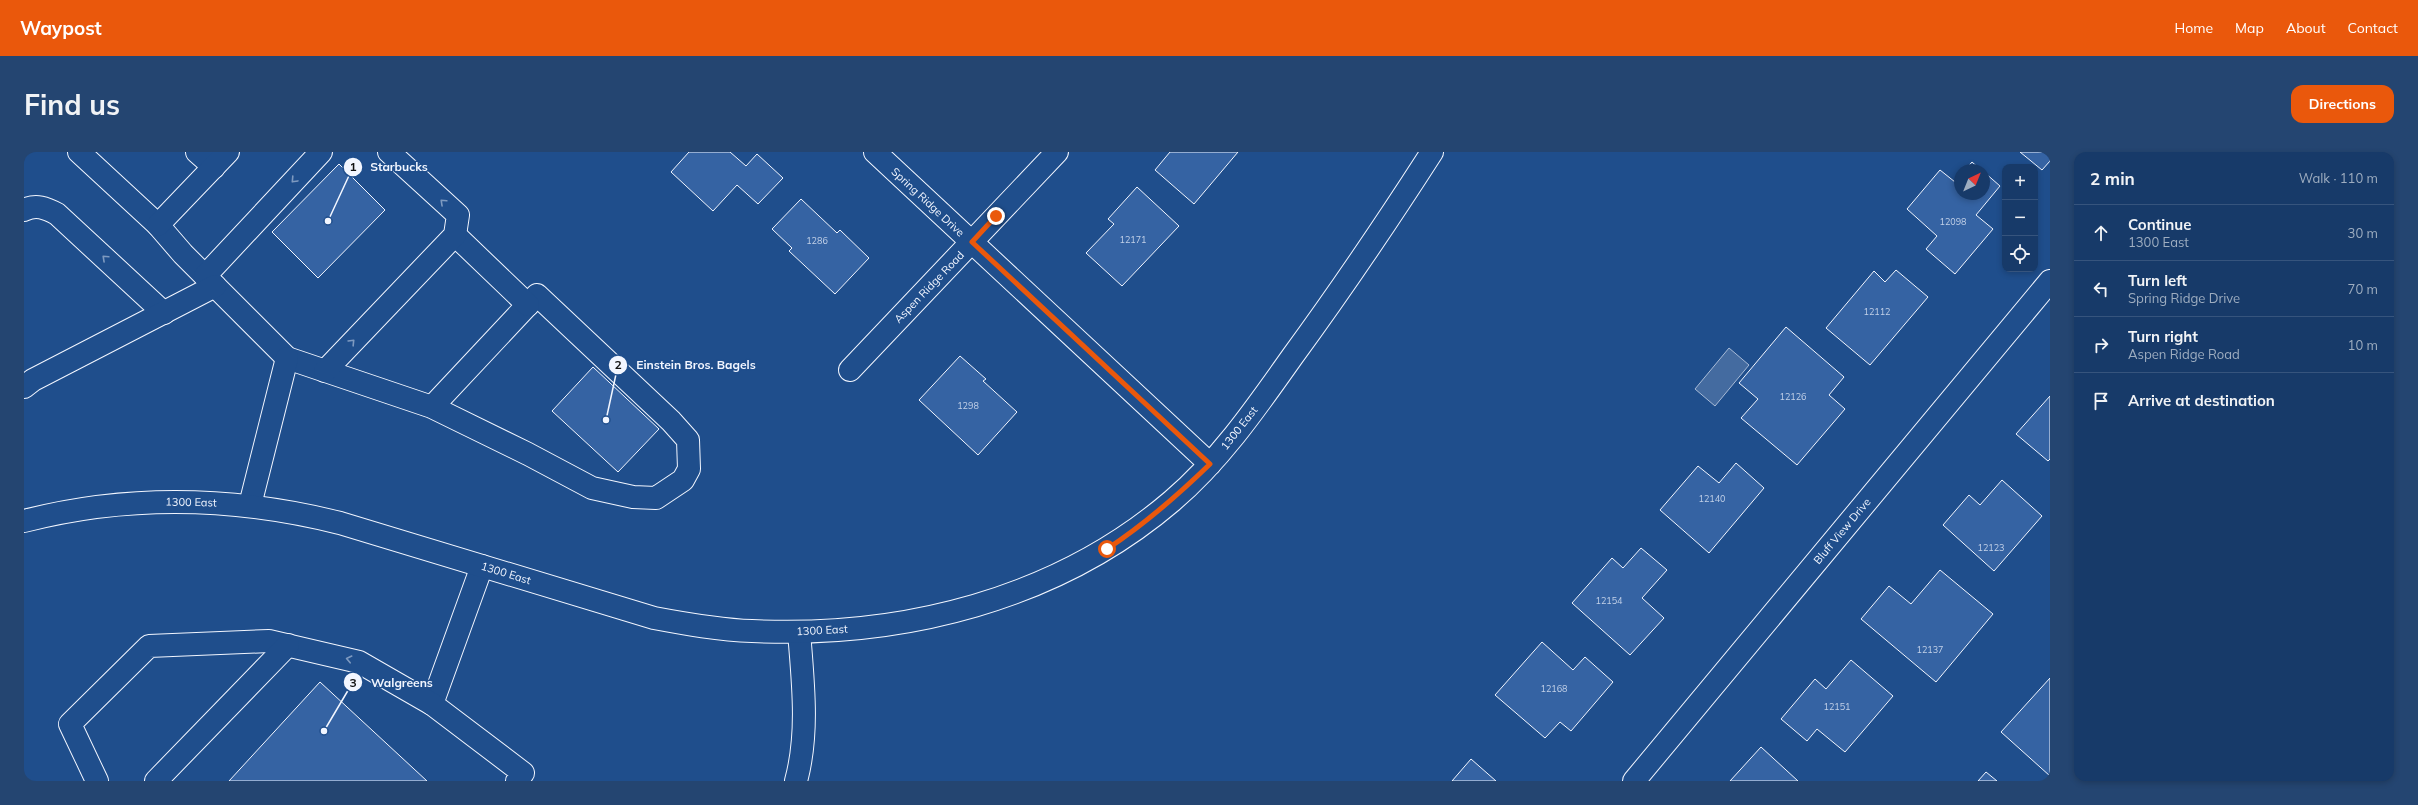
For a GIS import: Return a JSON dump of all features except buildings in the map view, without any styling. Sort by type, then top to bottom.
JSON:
[{"type":"main road","points":[[79,152],[158,225],[210,281],[287,358],[432,407],[528,454],[592,488],[633,498],[656,498],[684,480],[689,469],[688,440],[671,421],[537,295],[432,407]]},
{"type":"main road","points":[[158,225],[221,160],[197,152]]},
{"type":"main road","points":[[24,387],[33,380],[164,313],[210,281],[321,152]]},
{"type":"main road","points":[[325,371],[455,235],[458,216],[389,152]]},
{"type":"main road","name":"Spring Ridge Drive","points":[[876,152],[1210,464]]},
{"type":"main road","name":"Aspen Ridge Road","points":[[850,370],[1057,152]]},
{"type":"main road","name":"1300 East","points":[[24,521],[86,508],[129,503],[189,502],[250,505],[296,512],[340,523],[654,618],[702,626],[750,631],[799,632],[845,629],[939,616],[986,604],[1032,587],[1107,549],[1141,526],[1174,500],[1210,464],[1235,436],[1369,250],[1432,152]]},
{"type":"main road","points":[[24,210],[31,207],[44,207],[57,214],[164,313]]},
{"type":"main road","points":[[455,235],[528,305]]},
{"type":"main road","name":"Bluff View Drive","points":[[1634,781],[2050,281]]},
{"type":"main road","points":[[250,505],[287,358]]},
{"type":"main road","points":[[432,704],[482,566]]},
{"type":"main road","points":[[796,781],[800,766],[804,704],[799,632]]},
{"type":"main road","points":[[156,781],[279,643]]},
{"type":"main road","points":[[97,781],[70,724],[149,646],[279,643],[359,662],[432,704],[523,773],[517,781]]},
{"type":"water","points":[[1729,348],[1749,365],[1715,406],[1695,389]]},
{"type":"place","name":"Starbucks","points":[[328,221]]},
{"type":"place","name":"Einstein Bros. Bagels","points":[[606,420]]},
{"type":"place","name":"Walgreens","points":[[324,731]]},
{"type":"route","points":[[996,216],[972,242],[1210,464],[1174,500],[1141,526],[1107,549]]}]
